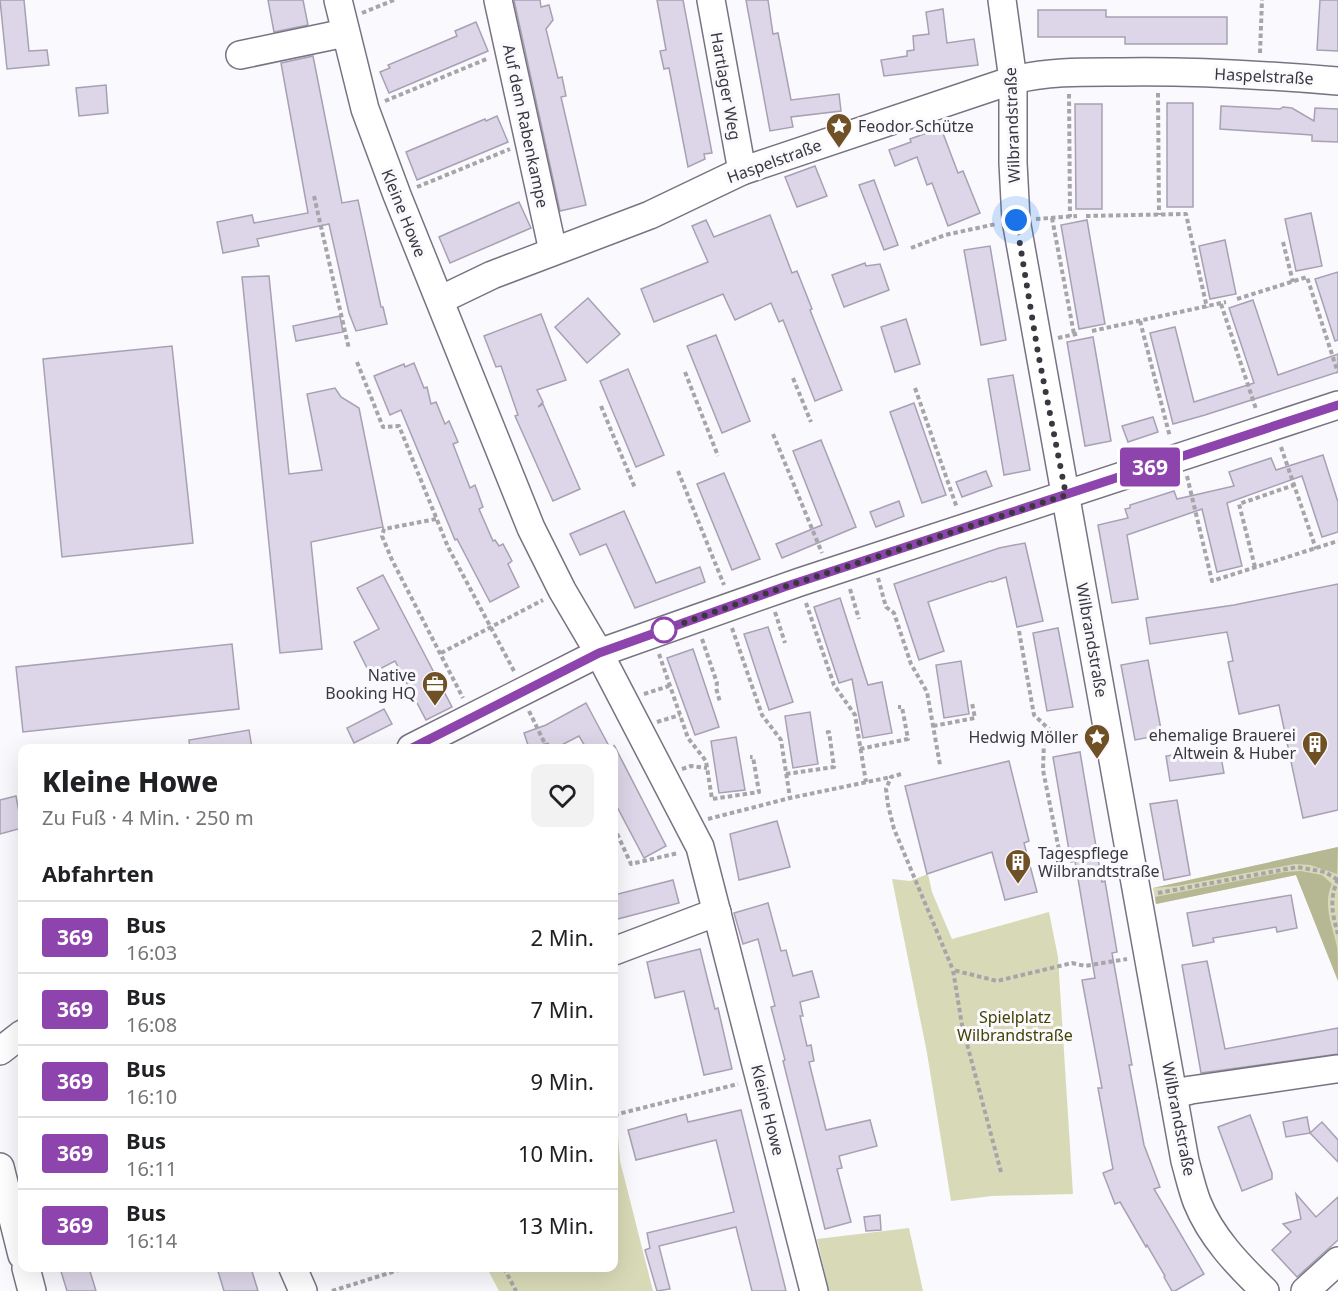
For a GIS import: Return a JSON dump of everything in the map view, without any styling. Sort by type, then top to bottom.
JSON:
[{"type":"street","name":"Auf dem Rabenkampe","points":[[498,0],[553,251]]},
{"type":"street","name":"Hartlager Weg","points":[[711,0],[742,171]]},
{"type":"street","name":"Wilbrandstraße","points":[[1002,0],[1013,80],[1016,220],[1038,353],[1066,495],[1185,1161],[1198,1203],[1223,1246],[1234,1261],[1265,1291]]},
{"type":"street","points":[[240,55],[342,18]]},
{"type":"street","name":"Kleine Howe","points":[[342,18],[365,109],[396,195],[531,528],[694,835],[717,912],[814,1291]]},
{"type":"street","name":"Haspelstraße","points":[[440,300],[492,275],[650,215],[742,171],[1013,80],[1069,72],[1158,71],[1338,81]]},
{"type":"street","points":[[419,744],[599,653],[769,592],[1338,405]]},
{"type":"street","points":[[618,949],[717,912]]},
{"type":"street","points":[[0,1051],[18,1037]]},
{"type":"street","points":[[1173,1094],[1191,1089],[1336,1069]]},
{"type":"street","points":[[0,1167],[18,1239]]},
{"type":"street","points":[[1305,1291],[1338,1261]]},
{"type":"street","points":[[27,1272],[32,1291]]},
{"type":"street","points":[[295,1272],[303,1291]]},
{"type":"path","points":[[342,18],[394,0]]},
{"type":"path","points":[[1259,75],[1262,0]]},
{"type":"path","points":[[365,109],[509,49]]},
{"type":"path","points":[[1158,71],[1159,215]]},
{"type":"path","points":[[1069,72],[1070,216]]},
{"type":"path","points":[[396,195],[530,141]]},
{"type":"path","points":[[314,196],[349,349]]},
{"type":"path","points":[[1086,216],[1186,214],[1207,308]]},
{"type":"path","points":[[910,248],[961,230],[1016,220],[1077,216]]},
{"type":"path","points":[[1052,218],[1074,334],[1080,333]]},
{"type":"path","points":[[1283,242],[1293,282]]},
{"type":"path","points":[[1237,299],[1307,277],[1338,373]]},
{"type":"path","points":[[1092,331],[1207,308],[1226,302]]},
{"type":"path","points":[[1221,304],[1268,428],[1294,485],[1316,549]]},
{"type":"path","points":[[1140,321],[1212,581],[1338,542]]},
{"type":"path","points":[[357,362],[383,427],[399,426],[448,547],[523,691],[545,744]]},
{"type":"path","points":[[685,372],[718,456]]},
{"type":"path","points":[[793,378],[811,422]]},
{"type":"path","points":[[915,388],[964,529]]},
{"type":"path","points":[[602,406],[635,488]]},
{"type":"path","points":[[773,434],[860,619]]},
{"type":"path","points":[[678,471],[729,606],[762,715],[781,740],[790,798]]},
{"type":"path","points":[[1255,567],[1239,504],[1294,485]]},
{"type":"path","points":[[436,519],[384,529],[382,536],[392,560],[473,717]]},
{"type":"path","points":[[872,559],[886,607],[894,613],[911,664],[927,692],[940,765]]},
{"type":"path","points":[[800,582],[834,685],[855,715],[866,782]]},
{"type":"path","points":[[441,653],[562,590]]},
{"type":"path","points":[[769,592],[785,643]]},
{"type":"path","points":[[695,618],[717,683],[720,702]]},
{"type":"path","points":[[1019,631],[1034,715],[1052,732],[1054,739]]},
{"type":"path","points":[[652,634],[688,738],[706,761],[712,799],[759,792],[753,757],[750,757]]},
{"type":"path","points":[[933,726],[975,718],[972,703]]},
{"type":"path","points":[[860,748],[908,739],[902,707],[898,707]]},
{"type":"path","points":[[786,774],[834,767],[828,732],[824,733]]},
{"type":"path","points":[[1044,741],[1043,770],[1060,855]]},
{"type":"path","points":[[618,836],[631,864],[694,835],[790,798],[901,774]]},
{"type":"path","points":[[891,777],[886,789],[894,829],[953,970],[962,1025],[1000,1172]]},
{"type":"path","points":[[1138,897],[1297,867],[1325,872],[1338,880],[1331,895],[1338,934]]},
{"type":"path","points":[[953,970],[997,981],[1072,963],[1084,966],[1148,955]]},
{"type":"path","points":[[618,1114],[760,1079]]},
{"type":"path","points":[[332,1291],[392,1272]]},
{"type":"path","points":[[506,1272],[516,1291]]},
{"type":"green space","points":[[1338,847],[1338,981],[1296,875],[1156,904],[1153,888]]},
{"type":"green space","points":[[1338,847],[1337,874],[1310,865],[1295,864],[1177,886],[1153,888]]},
{"type":"green space","points":[[1301,871],[1322,875],[1332,884],[1328,907],[1337,947],[1338,981],[1296,875],[1156,904],[1155,897],[1284,872]]},
{"type":"green space","name":"Spielplatz Wilbrandstraße","points":[[928,874],[932,892],[952,939],[1049,912],[1058,957],[1073,1194],[992,1196],[951,1201],[927,1053],[892,879],[910,881]]},
{"type":"green space","points":[[618,1136],[620,1161],[653,1291],[499,1291],[489,1272],[618,1272]]},
{"type":"green space","points":[[909,1228],[923,1291],[829,1291],[817,1239]]},
{"type":"building","points":[[0,0],[24,0],[29,51],[47,50],[49,65],[7,69]]},
{"type":"building","points":[[268,0],[303,0],[308,25],[274,32]]},
{"type":"building","points":[[514,0],[540,0],[541,7],[549,5],[553,20],[546,29],[558,78],[562,77],[566,96],[561,97],[586,205],[560,211]]},
{"type":"building","points":[[657,0],[683,0],[712,153],[704,154],[705,159],[688,167],[669,68],[664,69],[660,51],[666,50]]},
{"type":"building","points":[[746,0],[768,0],[773,34],[778,33],[791,100],[839,94],[841,111],[791,117],[793,127],[770,131]]},
{"type":"building","points":[[1320,0],[1338,0],[1338,51],[1317,50]]},
{"type":"building","points":[[943,9],[947,43],[974,39],[978,65],[884,76],[881,60],[907,56],[907,51],[914,50],[913,36],[929,34],[926,12]]},
{"type":"building","points":[[1038,10],[1106,10],[1106,17],[1227,17],[1227,44],[1125,44],[1125,37],[1038,37]]},
{"type":"building","points":[[476,22],[488,51],[389,93],[380,72],[390,68],[388,65],[457,36],[455,31]]},
{"type":"building","points":[[313,56],[342,203],[358,200],[381,307],[383,307],[387,324],[356,331],[349,313],[329,224],[257,239],[259,246],[223,253],[217,222],[252,215],[254,223],[308,213],[281,63]]},
{"type":"building","points":[[106,85],[108,113],[79,116],[76,88]]},
{"type":"building","points":[[1167,103],[1193,103],[1193,207],[1167,207]]},
{"type":"building","points":[[1075,104],[1102,104],[1102,209],[1076,209]]},
{"type":"building","points":[[1221,106],[1292,108],[1314,121],[1315,108],[1338,109],[1338,142],[1312,141],[1312,135],[1220,129]]},
{"type":"building","points":[[497,116],[508,142],[417,180],[406,152]]},
{"type":"building","points":[[941,128],[958,173],[963,171],[980,213],[948,226],[932,183],[927,185],[917,157],[895,166],[889,150],[911,142],[910,139]]},
{"type":"building","points":[[815,166],[827,196],[797,207],[785,177]]},
{"type":"building","points":[[874,180],[898,245],[884,250],[859,185]]},
{"type":"building","points":[[519,202],[531,228],[450,263],[439,237]]},
{"type":"building","points":[[1311,213],[1322,266],[1296,271],[1285,219]]},
{"type":"building","points":[[770,215],[792,273],[797,271],[842,390],[815,401],[783,320],[779,322],[771,303],[735,320],[723,294],[654,322],[641,289],[708,262],[692,226],[706,220],[714,237]]},
{"type":"building","points":[[1087,220],[1105,324],[1079,329],[1061,225]]},
{"type":"building","points":[[1225,240],[1236,294],[1210,299],[1199,246]]},
{"type":"building","points":[[990,246],[1006,340],[981,345],[964,250]]},
{"type":"building","points":[[865,263],[866,266],[880,264],[889,290],[844,307],[832,275]]},
{"type":"building","points":[[1338,272],[1338,340],[1335,341],[1315,279]]},
{"type":"building","points":[[269,276],[289,474],[322,470],[307,394],[335,388],[341,397],[359,408],[383,527],[311,542],[322,649],[280,653],[242,277]]},
{"type":"building","points":[[588,298],[620,334],[587,363],[555,327]]},
{"type":"building","points":[[1253,300],[1278,375],[1338,354],[1338,372],[1173,424],[1150,333],[1175,327],[1194,402],[1254,383],[1229,308]]},
{"type":"building","points":[[541,314],[566,380],[537,390],[543,402],[538,407],[543,404],[580,489],[553,501],[515,416],[518,415],[501,366],[496,367],[484,336]]},
{"type":"building","points":[[340,316],[343,332],[296,341],[293,326]]},
{"type":"building","points":[[906,319],[920,364],[895,372],[881,327]]},
{"type":"building","points":[[716,335],[750,421],[722,433],[687,346]]},
{"type":"building","points":[[1093,337],[1111,441],[1085,446],[1067,342]]},
{"type":"building","points":[[172,346],[193,543],[62,557],[43,359]]},
{"type":"building","points":[[414,363],[424,388],[427,387],[431,404],[436,402],[445,424],[449,421],[458,442],[453,444],[470,488],[475,485],[483,507],[479,509],[493,541],[495,540],[499,546],[503,544],[512,561],[508,564],[519,587],[490,602],[457,539],[455,540],[401,410],[390,415],[374,376],[404,364],[405,367]]},
{"type":"building","points":[[628,369],[664,455],[636,467],[600,381]]},
{"type":"building","points":[[1013,375],[1030,470],[1004,475],[988,379]]},
{"type":"building","points":[[914,403],[946,495],[922,503],[890,412]]},
{"type":"building","points":[[1153,417],[1158,432],[1128,442],[1122,426]]},
{"type":"building","points":[[821,440],[856,527],[782,558],[776,544],[822,525],[793,451]]},
{"type":"building","points":[[1323,455],[1338,502],[1338,532],[1322,537],[1302,476],[1227,503],[1242,566],[1217,572],[1202,509],[1127,535],[1138,599],[1112,603],[1098,525],[1128,518],[1125,509],[1130,508],[1130,505],[1174,491],[1177,499],[1234,486],[1229,472],[1271,458],[1276,470]]},
{"type":"building","points":[[986,471],[992,486],[962,497],[956,482]]},
{"type":"building","points":[[724,473],[760,559],[732,570],[697,484]]},
{"type":"building","points":[[899,501],[904,516],[876,527],[870,512]]},
{"type":"building","points":[[624,511],[656,583],[700,567],[705,582],[635,608],[606,544],[580,555],[570,534]]},
{"type":"building","points":[[1025,543],[1043,621],[1017,627],[1006,577],[991,581],[928,602],[944,651],[919,660],[894,584],[999,548]]},
{"type":"building","points":[[383,575],[452,707],[426,720],[395,661],[370,674],[354,642],[379,629],[357,588]]},
{"type":"building","points":[[1338,584],[1338,810],[1303,818],[1279,705],[1239,714],[1228,662],[1233,661],[1227,632],[1150,644],[1146,618],[1234,605]]},
{"type":"building","points":[[840,598],[868,685],[882,682],[892,733],[863,738],[852,679],[839,683],[814,607]]},
{"type":"building","points":[[768,627],[793,702],[769,710],[744,634]]},
{"type":"building","points":[[1058,628],[1073,707],[1047,711],[1033,633]]},
{"type":"building","points":[[232,644],[239,709],[23,732],[16,667]]},
{"type":"building","points":[[693,649],[719,727],[695,735],[667,658]]},
{"type":"building","points":[[1148,660],[1162,735],[1135,740],[1121,665]]},
{"type":"building","points":[[961,661],[969,714],[944,718],[936,665]]},
{"type":"building","points":[[586,703],[608,744],[584,744],[579,736],[564,744],[528,744],[524,733],[546,725]]},
{"type":"building","points":[[384,709],[392,724],[354,743],[347,728]]},
{"type":"building","points":[[810,712],[818,764],[793,768],[785,716]]},
{"type":"building","points":[[249,730],[251,744],[190,744],[189,740]]},
{"type":"building","points":[[736,737],[745,790],[719,793],[711,741]]},
{"type":"building","points":[[1219,747],[1224,773],[1170,781],[1166,756]]},
{"type":"building","points":[[1080,752],[1102,882],[1105,881],[1117,952],[1112,953],[1132,1065],[1129,1065],[1144,1145],[1160,1187],[1154,1189],[1204,1274],[1175,1291],[1172,1291],[1120,1202],[1115,1204],[1103,1173],[1113,1169],[1098,1088],[1102,1088],[1082,980],[1095,978],[1075,861],[1071,862],[1053,757]]},
{"type":"building","points":[[618,753],[666,846],[644,858],[618,809]]},
{"type":"building","points":[[1009,761],[1029,841],[1024,843],[1037,892],[1005,900],[992,852],[927,874],[905,786]]},
{"type":"building","points":[[16,796],[18,829],[0,834],[0,800]]},
{"type":"building","points":[[1177,800],[1190,875],[1164,880],[1150,804]]},
{"type":"building","points":[[777,821],[790,867],[739,880],[730,834]]},
{"type":"building","points":[[673,880],[679,903],[618,919],[618,894]]},
{"type":"building","points":[[1291,895],[1297,928],[1277,932],[1276,927],[1213,938],[1214,942],[1193,946],[1187,913]]},
{"type":"building","points":[[768,903],[781,951],[786,950],[793,976],[812,971],[819,997],[800,1002],[803,1016],[800,1016],[807,1046],[811,1045],[814,1061],[809,1062],[826,1130],[870,1120],[877,1146],[839,1156],[842,1168],[837,1169],[851,1222],[825,1229],[783,1061],[785,1060],[771,1007],[775,1006],[758,939],[743,944],[734,913]]},
{"type":"building","points":[[700,949],[715,1009],[718,1008],[732,1069],[704,1075],[684,991],[655,998],[647,962]]},
{"type":"building","points":[[1207,961],[1225,1049],[1338,1028],[1338,1054],[1201,1073],[1182,965]]},
{"type":"building","points":[[741,1110],[786,1291],[752,1291],[736,1227],[659,1246],[670,1289],[657,1291],[645,1250],[650,1248],[647,1233],[734,1212],[716,1140],[636,1160],[628,1130],[686,1114],[688,1122]]},
{"type":"building","points":[[1250,1115],[1272,1173],[1272,1179],[1242,1191],[1218,1127]]},
{"type":"building","points":[[1307,1117],[1310,1133],[1286,1137],[1283,1122]]},
{"type":"building","points":[[1322,1122],[1338,1140],[1338,1162],[1310,1133]]},
{"type":"building","points":[[1296,1194],[1316,1217],[1338,1197],[1338,1240],[1297,1277],[1272,1250],[1291,1232],[1283,1224],[1301,1219]]},
{"type":"building","points":[[880,1215],[881,1230],[866,1231],[864,1217]]},
{"type":"building","points":[[61,1272],[90,1272],[96,1291],[67,1291]]},
{"type":"building","points":[[218,1272],[252,1272],[258,1291],[224,1291]]},
{"type":"bus line","name":"369","points":[[420,744],[599,653],[784,587],[1338,405]]},
{"type":"place","name":"Feodor Schütze","points":[[839,149]]},
{"type":"place","name":"Native Booking HQ","points":[[435,707]]},
{"type":"place","name":"Hedwig Möller","points":[[1097,760]]},
{"type":"place","name":"ehemalige Brauerei Altwein & Huber","points":[[1315,767]]},
{"type":"place","name":"Tagespflege Wilbrandtstraße","points":[[1018,885]]},
{"type":"route","points":[[664,630],[784,587],[1066,495],[1038,353],[1016,220]]}]
